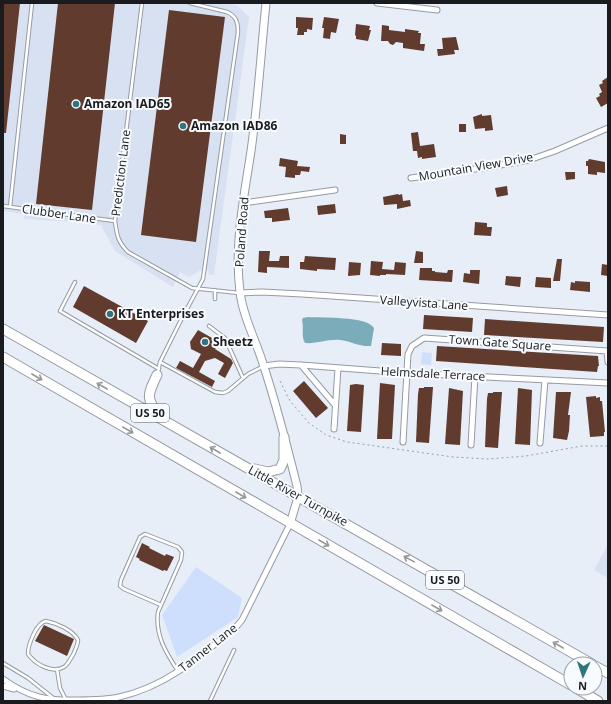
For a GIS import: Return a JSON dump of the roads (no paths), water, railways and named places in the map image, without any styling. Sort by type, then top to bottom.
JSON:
[{"type":"highway","name":"Little River Turnpike","points":[[3,329],[578,656]]},
{"type":"highway","name":"US 50","points":[[3,357],[563,680]]},
{"type":"highway","points":[[158,372],[149,392],[149,397],[152,406],[160,418]]},
{"type":"highway","points":[[235,461],[264,471],[272,472],[280,469],[284,460],[284,437]]},
{"type":"street","name":"Poland Road","points":[[266,3],[256,106],[238,248],[240,293],[246,318],[264,366],[297,486],[298,497],[290,524]]},
{"type":"street","points":[[376,3],[437,10]]},
{"type":"street","name":"Mountain View Drive","points":[[411,178],[529,160],[555,151],[608,128]]},
{"type":"street","points":[[243,202],[335,190]]},
{"type":"street","name":"Valleyvista Lane","points":[[240,293],[262,292],[302,294],[608,315]]},
{"type":"street","name":"Town Gate Square","points":[[406,373],[408,354],[412,346],[424,338],[607,351],[608,362]]},
{"type":"street","name":"Helmsdale Terrace","points":[[264,366],[279,364],[301,365],[406,373],[608,383]]},
{"type":"street","points":[[301,365],[335,405]]},
{"type":"street","points":[[334,429],[338,368]]},
{"type":"street","points":[[403,442],[406,373]]},
{"type":"street","points":[[471,445],[475,376]]},
{"type":"street","points":[[540,443],[545,380]]},
{"type":"street","name":"Tanner Lane","points":[[3,679],[19,690],[43,698],[66,701],[119,697],[156,684],[178,672],[210,649],[242,620],[290,524]]},
{"type":"street","points":[[3,686],[19,690]]},
{"type":"lane","points":[[10,207],[32,3]]},
{"type":"lane","name":"Prediction Lane","points":[[142,3],[115,221],[117,236],[121,245],[128,252],[184,283],[199,289],[240,293]]},
{"type":"lane","points":[[75,282],[60,310],[158,372],[160,362],[203,279],[238,32],[236,18],[232,14],[190,3]]},
{"type":"lane","name":"Clubber Lane","points":[[3,206],[115,221]]},
{"type":"lane","points":[[215,290],[215,299]]},
{"type":"lane","points":[[209,326],[225,338],[243,378]]},
{"type":"lane","points":[[160,362],[216,392],[223,393],[228,391],[255,370],[264,366]]},
{"type":"lane","points":[[161,605],[120,586],[121,580],[140,537],[145,534],[178,547],[182,552],[181,560],[161,605],[157,621],[159,635],[178,672]]},
{"type":"lane","points":[[43,622],[53,623],[73,634],[78,640],[78,644],[67,664],[58,669],[39,664],[28,654],[28,649],[36,629],[43,622]]},
{"type":"lane","points":[[210,701],[234,650]]},
{"type":"lane","points":[[3,663],[28,678],[53,700]]},
{"type":"lane","points":[[58,669],[60,688],[66,701]]},
{"type":"place","name":"Amazon IAD65","points":[[76,104]]},
{"type":"place","name":"Amazon IAD86","points":[[183,126]]},
{"type":"place","name":"KT Enterprises","points":[[110,314]]},
{"type":"place","name":"Sheetz","points":[[205,342]]}]
